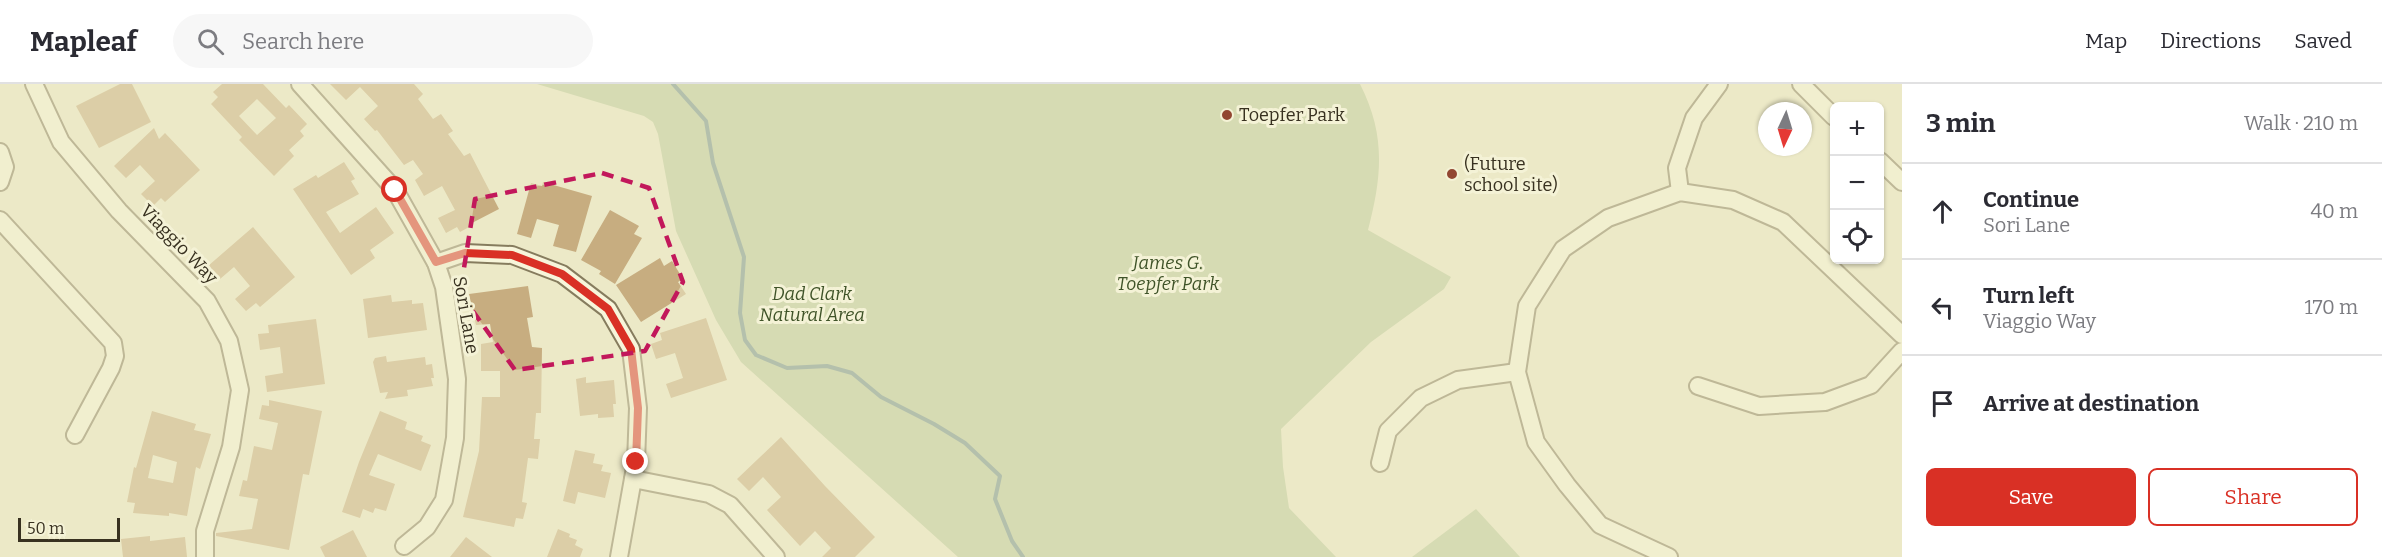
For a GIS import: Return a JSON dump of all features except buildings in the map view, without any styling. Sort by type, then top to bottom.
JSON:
[{"type":"street","name":"Viaggio Way","points":[[34,84],[61,142],[119,211],[207,301],[229,341],[240,390],[231,447],[215,492],[205,531],[205,557]]},
{"type":"street","name":"Sori Lane","points":[[300,84],[395,190],[436,262],[444,287],[457,379],[455,438],[444,501],[427,527],[404,546]]},
{"type":"street","points":[[1680,192],[1677,168],[1694,118],[1719,84]]},
{"type":"street","points":[[1801,84],[1830,113]]},
{"type":"street","points":[[0,152],[5,167],[0,182]]},
{"type":"street","points":[[1884,164],[1902,182]]},
{"type":"street","points":[[1669,557],[1600,525],[1536,442],[1517,372],[1527,306],[1563,249],[1608,218],[1680,192],[1733,200],[1783,222],[1902,335]]},
{"type":"street","points":[[0,220],[113,343],[115,356],[111,368],[75,435]]},
{"type":"street","points":[[436,262],[465,253],[512,255],[562,274],[608,309],[631,349],[638,408],[636,462],[619,557]]},
{"type":"street","points":[[1698,386],[1760,406],[1825,402],[1870,385],[1902,351]]},
{"type":"street","points":[[1380,464],[1388,432],[1421,398],[1458,380],[1517,372]]},
{"type":"street","points":[[633,479],[709,494],[730,505],[776,557]]},
{"type":"highlighted area","points":[[602,173],[649,188],[683,282],[645,351],[515,370],[460,293],[475,199]]},
{"type":"green space","name":"James G. Toepfer Park","points":[[537,84],[1360,84],[1374,121],[1379,156],[1376,192],[1368,230],[1451,277],[1444,289],[1371,342],[1281,429],[1283,467],[1289,508],[1336,557],[958,557],[741,362],[716,320],[676,231],[658,134],[653,122],[644,116]]},
{"type":"green space","points":[[1476,509],[1520,557],[1412,557]]},
{"type":"waterway","points":[[673,84],[706,121],[713,163],[744,257],[740,313],[745,340],[756,355],[787,368],[827,366],[852,373],[881,397],[965,443],[1000,476],[995,499],[1012,541],[1023,557]]},
{"type":"place","name":"Toepfer Park","points":[[1227,115]]},
{"type":"place","name":"(Future school site)","points":[[1452,174]]},
{"type":"route","points":[[395,190],[436,262],[465,253],[512,255],[562,274],[608,309],[631,349],[638,408],[636,462]]},
{"type":"park label","name":"Dad Clark Natural Area","points":[[812,304]]}]
